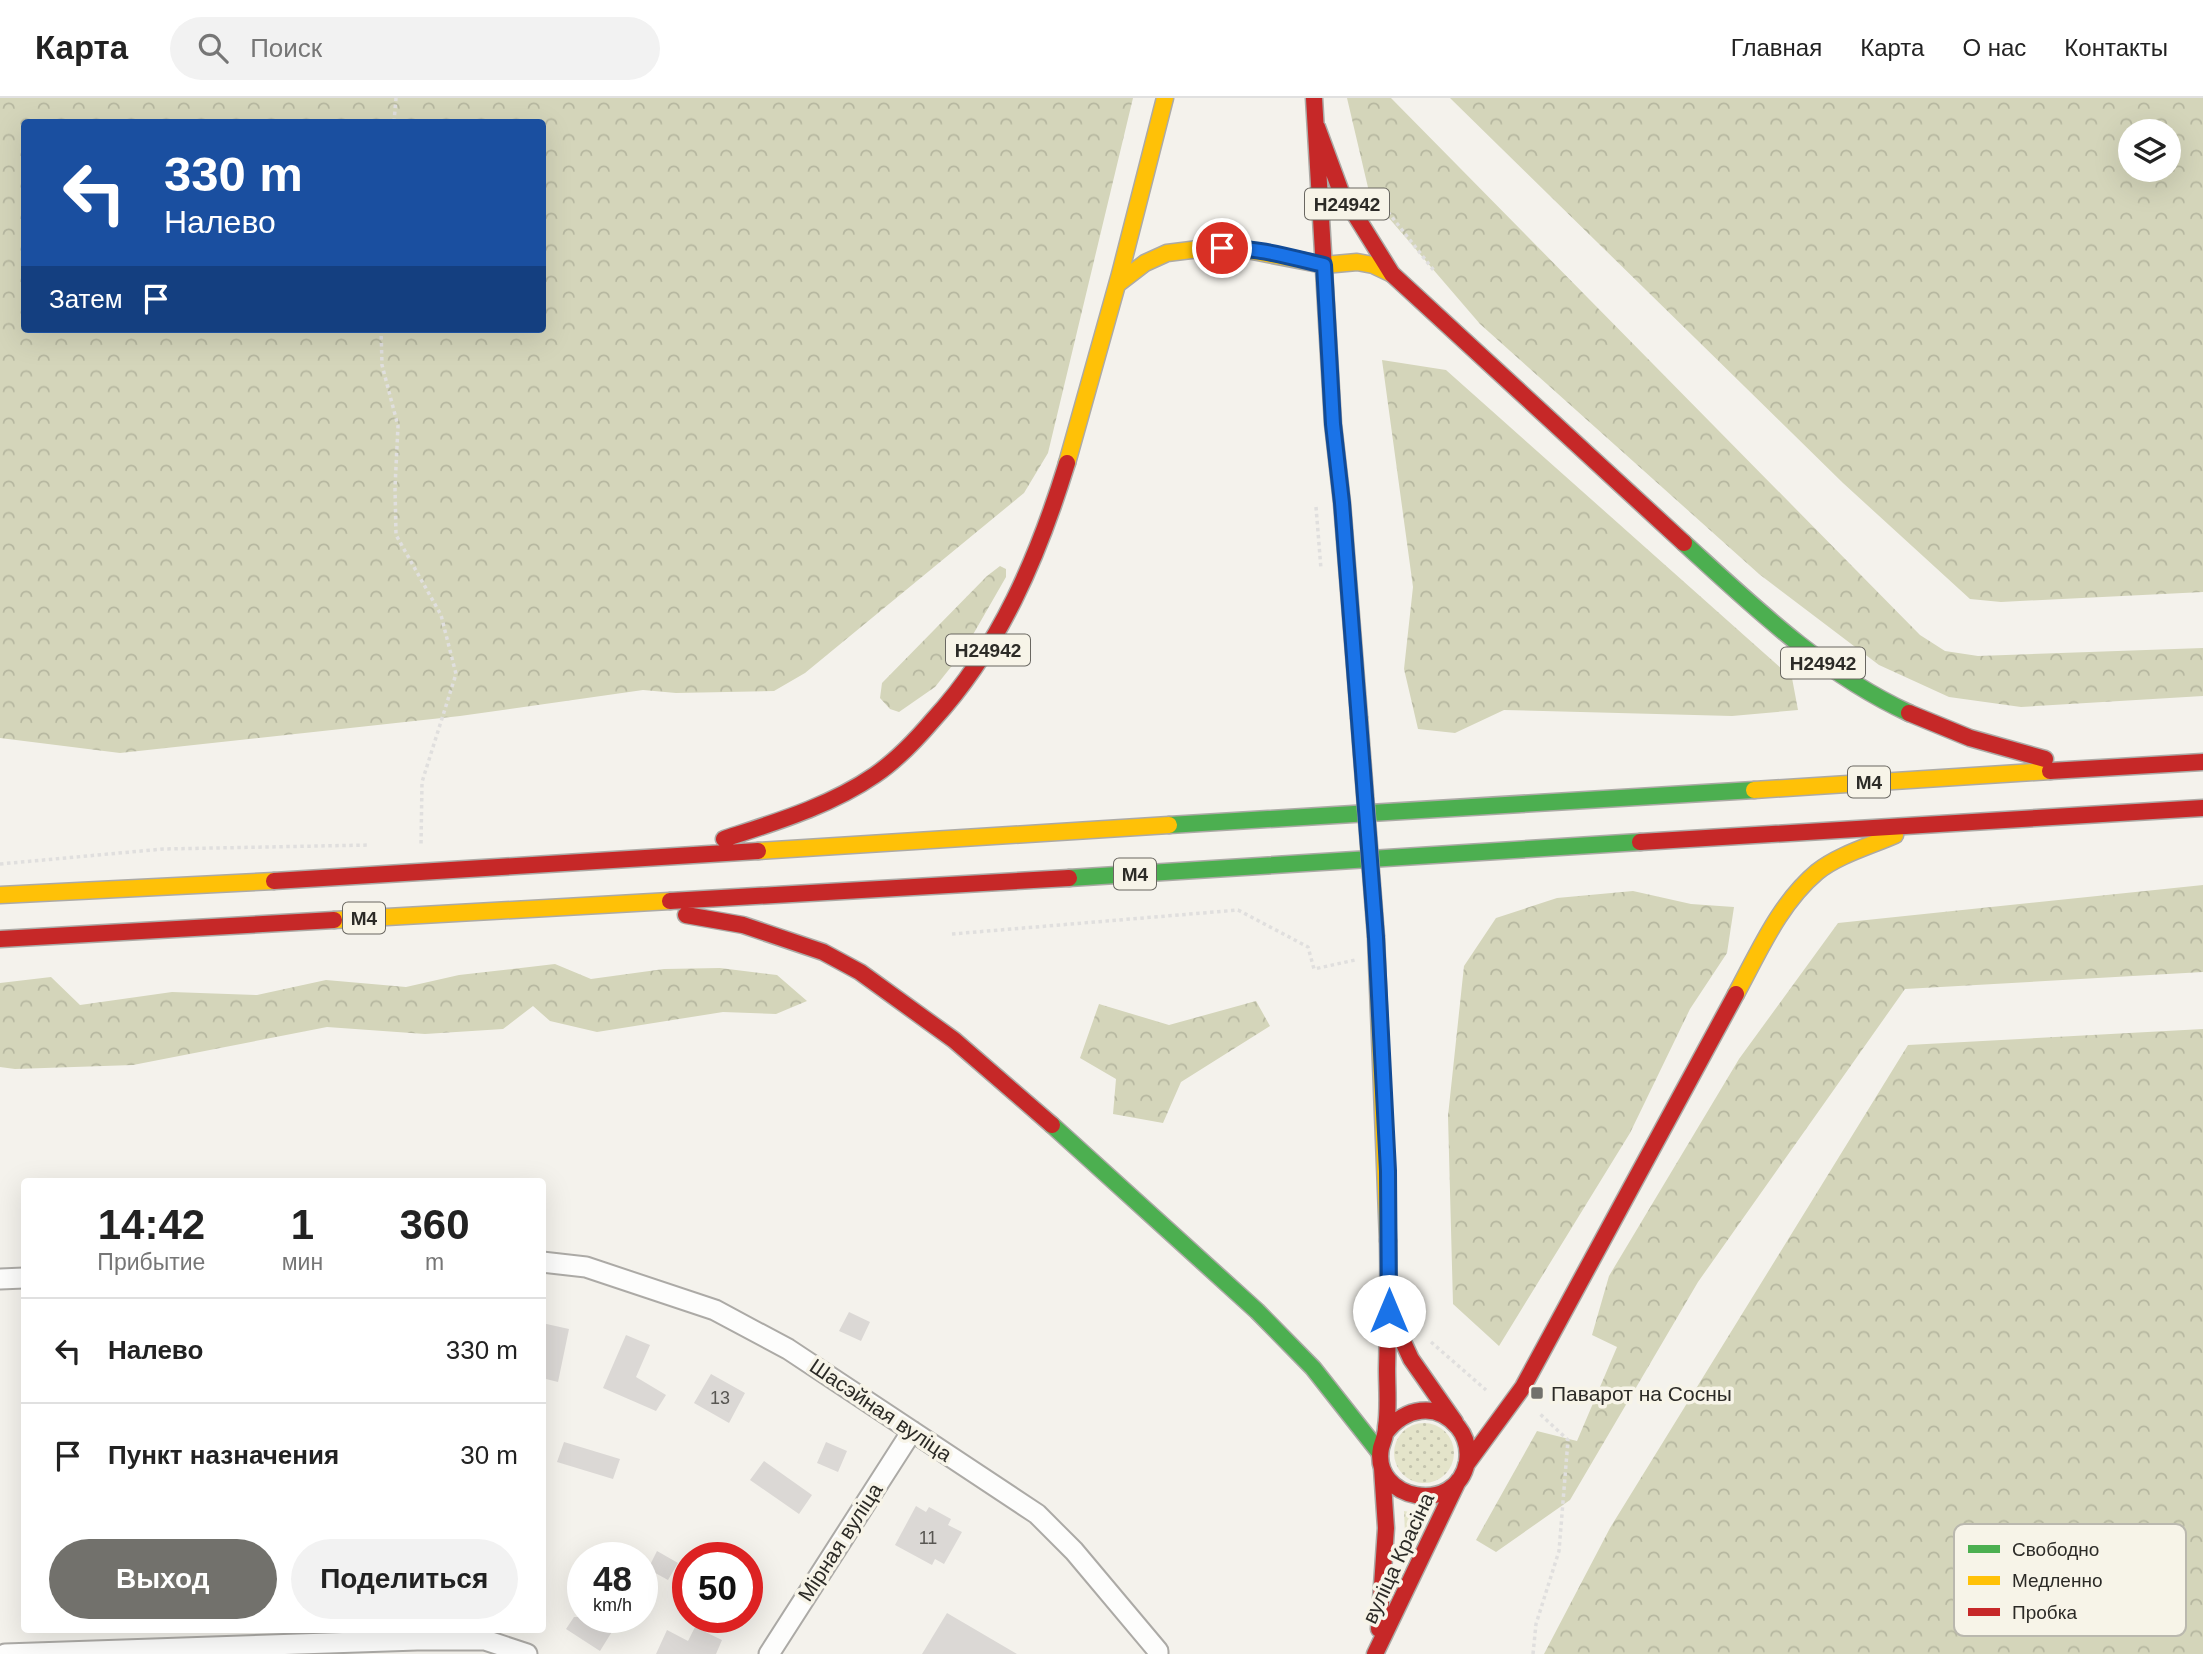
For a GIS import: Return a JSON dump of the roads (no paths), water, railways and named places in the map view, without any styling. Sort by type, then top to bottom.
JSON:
[{"type":"main road","name":"Н24942","points":[[670,856],[769,825],[871,778],[938,717],[997,637],[1021,588],[1054,508],[1119,283],[1166,98]]},
{"type":"main road","name":"Н24942","points":[[1314,98],[1324,265]]},
{"type":"main road","name":"Н24942","points":[[1317,127],[1340,192],[1392,274],[1728,584],[1814,657],[1882,701],[1942,729],[1998,749],[2087,768]]},
{"type":"main road","name":"Н24942","points":[[1119,283],[1145,263],[1167,253],[1197,249],[1237,248],[1324,265],[1357,262],[1373,265],[1392,274]]},
{"type":"main road","points":[[1324,265],[1333,424],[1342,503],[1376,937],[1388,1171],[1389,1311],[1385,1432],[1381,1461]]},
{"type":"main road","name":"М4","points":[[0,895],[423,873],[2203,762]]},
{"type":"main road","name":"М4","points":[[0,939],[1258,867],[2203,808]]},
{"type":"main road","points":[[612,905],[743,925],[823,952],[860,972],[954,1040],[1257,1311],[1313,1368],[1381,1461],[1388,1479],[1398,1489],[1427,1497],[1442,1493],[1458,1481],[1466,1465],[1511,1406],[1784,906],[1817,872],[1841,858],[1921,824]]},
{"type":"main road","points":[[1389,1311],[1411,1359],[1457,1424],[1467,1444],[1466,1465]]},
{"type":"main road","points":[[1385,1432],[1396,1419],[1412,1411],[1430,1409],[1447,1415],[1457,1424]]},
{"type":"main road","name":"вуліца Красіна","points":[[1376,1653],[1387,1498],[1381,1461]]},
{"type":"main road","name":"вуліца Красіна","points":[[1376,1653],[1458,1481]]},
{"type":"street","name":"Шасэйная вуліца","points":[[546,1262],[586,1267],[715,1310],[789,1349],[1037,1514],[1074,1551],[1162,1653]]},
{"type":"street","points":[[0,1279],[21,1278]]},
{"type":"street","name":"Мірная вуліца","points":[[769,1654],[912,1431]]},
{"type":"street","points":[[5,1654],[417,1640],[485,1640],[527,1654]]},
{"type":"place","name":"Паварот на Сосны","points":[[1537,1393]]}]
